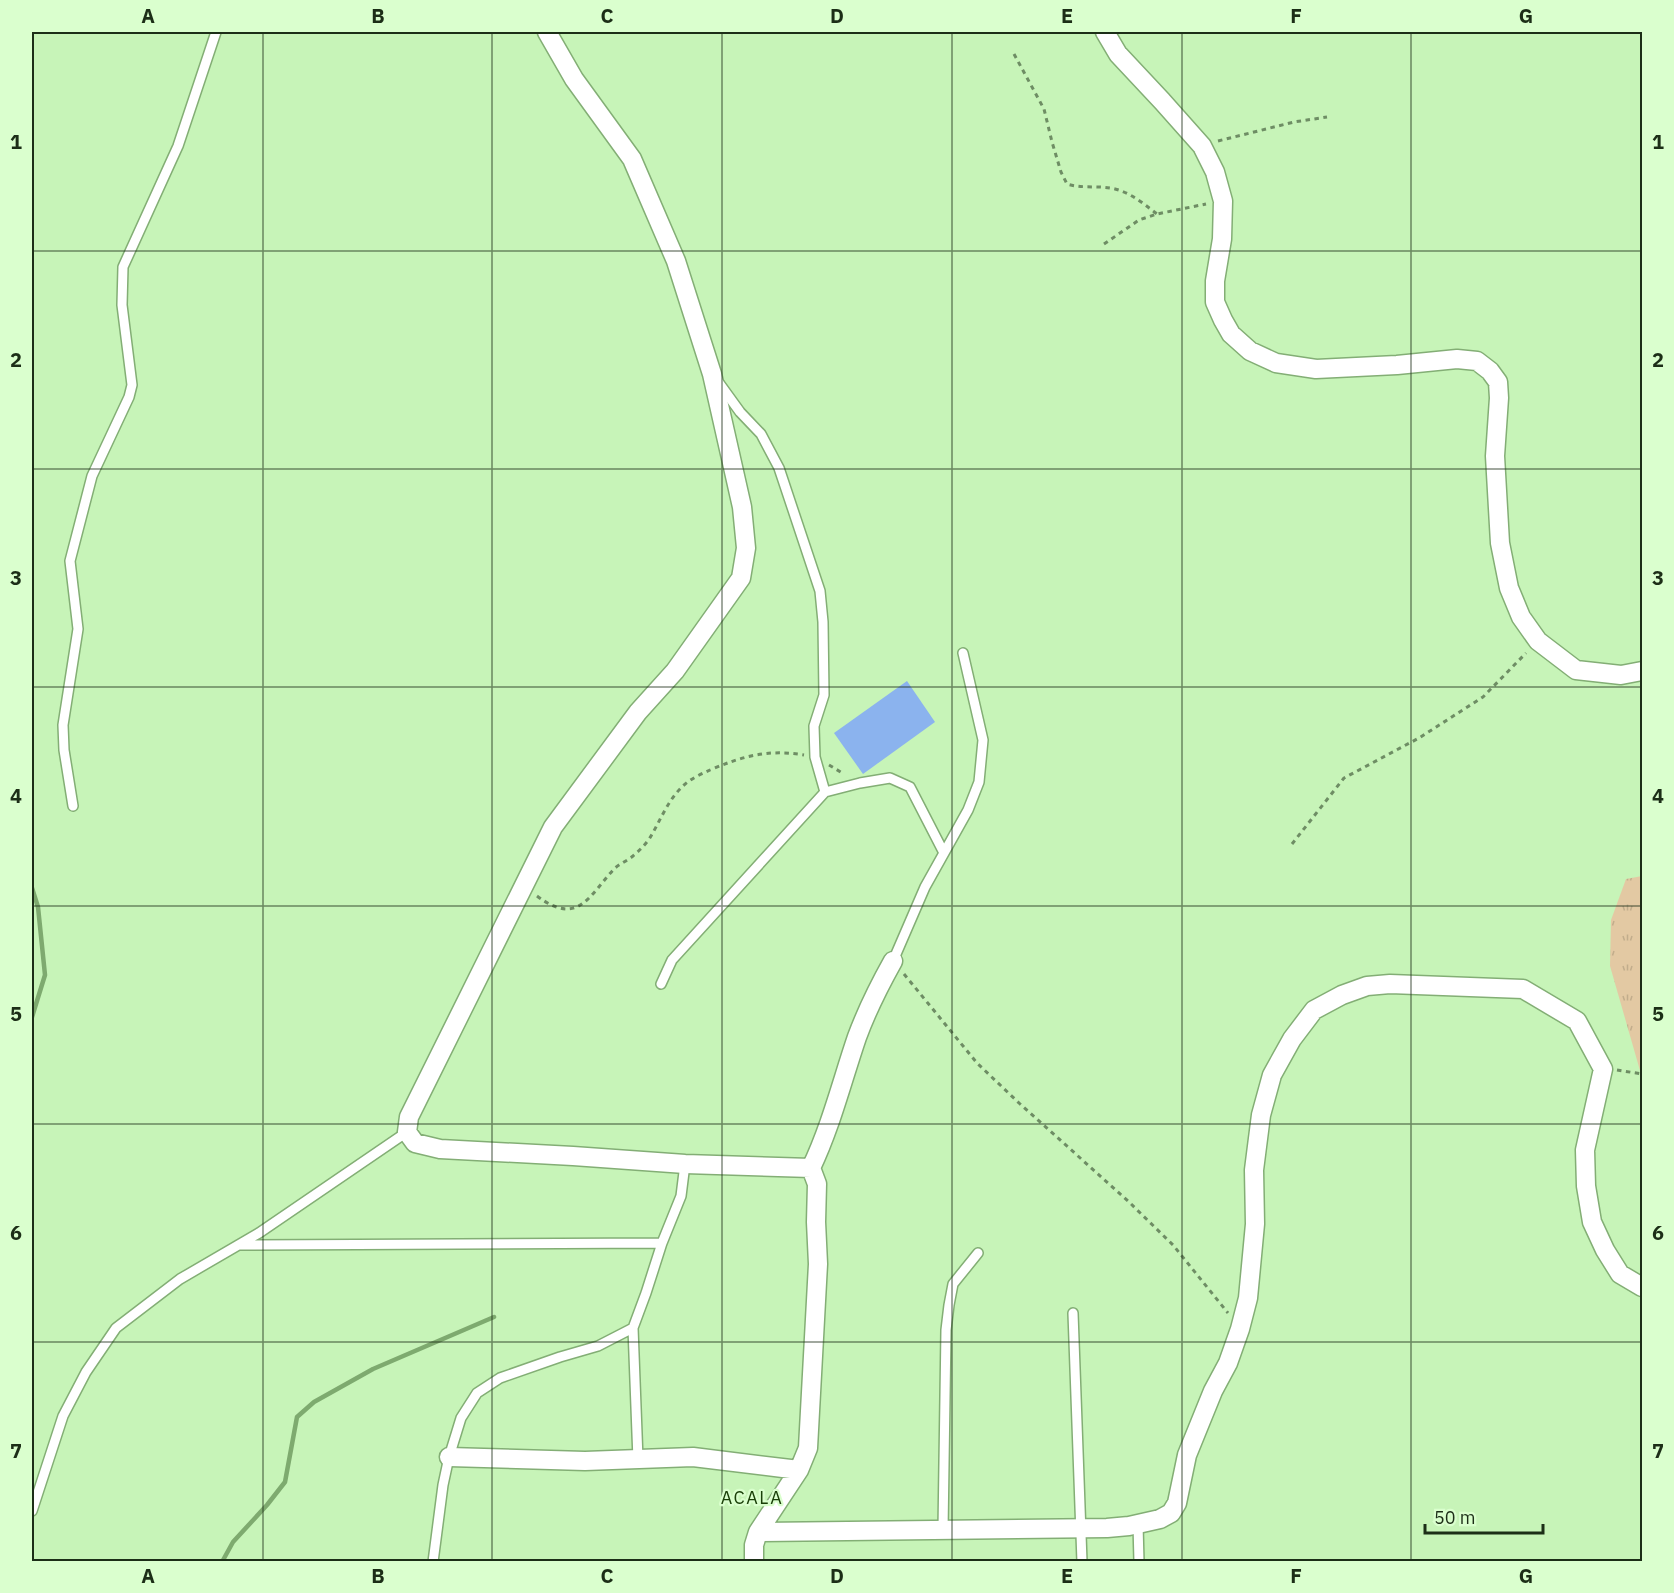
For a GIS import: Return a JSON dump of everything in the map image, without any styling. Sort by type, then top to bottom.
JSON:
[{"type":"street","points":[[547,32],[574,79],[632,159],[676,261],[712,374],[742,507],[746,548],[741,578],[675,670],[638,712],[553,827],[409,1117],[406,1132],[415,1143],[440,1149],[685,1164],[811,1168]]},
{"type":"street","points":[[1105,32],[1118,54],[1202,147],[1215,172],[1223,201],[1222,239],[1215,281],[1215,302],[1232,334],[1250,351],[1276,363],[1316,369],[1457,359],[1477,361],[1490,371],[1498,382],[1499,398],[1495,456],[1500,543],[1509,588],[1521,617],[1538,641],[1576,670],[1621,675],[1642,671]]},
{"type":"street","points":[[754,1562],[754,1545],[758,1532],[799,1470],[808,1448],[817,1300],[817,1184],[811,1168],[822,1145],[857,1036],[874,995],[893,961]]},
{"type":"street","points":[[758,1532],[1107,1528],[1160,1519],[1171,1513],[1177,1503],[1187,1455],[1213,1391],[1228,1363],[1248,1298],[1255,1224],[1254,1170],[1261,1115],[1272,1075],[1292,1039],[1314,1010],[1342,995],[1367,986],[1390,984],[1523,989],[1577,1021],[1603,1069],[1585,1150],[1586,1186],[1593,1222],[1605,1250],[1620,1274],[1642,1287]]},
{"type":"street","points":[[449,1456],[585,1461],[693,1457],[799,1470]]},
{"type":"lane","points":[[73,806],[64,750],[63,725],[78,629],[70,561],[92,476],[129,397],[132,385],[122,305],[123,267],[178,146],[216,32]]},
{"type":"lane","points":[[712,374],[740,412],[761,434],[779,468],[820,591],[823,622],[824,695],[814,726],[815,757],[825,792]]},
{"type":"lane","points":[[893,961],[925,887],[968,810],[979,782],[983,740],[963,653]]},
{"type":"lane","points":[[661,984],[672,960],[825,792],[890,778],[910,787],[944,854]]},
{"type":"lane","points":[[32,1511],[63,1416],[86,1372],[116,1328],[180,1279],[269,1226],[406,1132]]},
{"type":"lane","points":[[638,1460],[633,1328],[681,1196],[685,1164]]},
{"type":"lane","points":[[238,1245],[662,1243]]},
{"type":"lane","points":[[943,1530],[946,1330],[949,1305],[954,1284],[978,1253]]},
{"type":"lane","points":[[1073,1313],[1082,1562]]},
{"type":"lane","points":[[433,1562],[449,1456],[461,1418],[477,1393],[500,1378],[598,1346],[633,1328]]},
{"type":"lane","points":[[1138,1524],[1139,1562]]},
{"type":"path","points":[[1014,54],[1044,109],[1061,172],[1067,184],[1075,187],[1114,189],[1131,196],[1156,214]]},
{"type":"path","points":[[1202,147],[1233,137],[1327,117]]},
{"type":"path","points":[[1104,244],[1139,220],[1156,214],[1223,201]]},
{"type":"path","points":[[1292,844],[1344,778],[1419,738],[1483,697],[1538,641]]},
{"type":"path","points":[[524,886],[547,904],[564,909],[582,905],[615,867],[632,857],[650,838],[672,798],[684,784],[737,759],[783,752],[815,757],[860,783]]},
{"type":"path","points":[[893,961],[977,1063],[1173,1245],[1240,1329]]},
{"type":"path","points":[[1603,1069],[1642,1074]]},
{"type":"green space","points":[[1642,876],[1641,1074],[1610,966],[1611,920],[1626,879]]},
{"type":"building","points":[[907,681],[935,722],[863,774],[834,733]]},
{"type":"waterway","points":[[32,888],[38,907],[45,975],[32,1017]]},
{"type":"waterway","points":[[222,1562],[233,1542],[285,1482],[297,1417],[314,1402],[373,1369],[494,1317]]},
{"type":"district","name":"ACALA","points":[[752,1497]]}]
